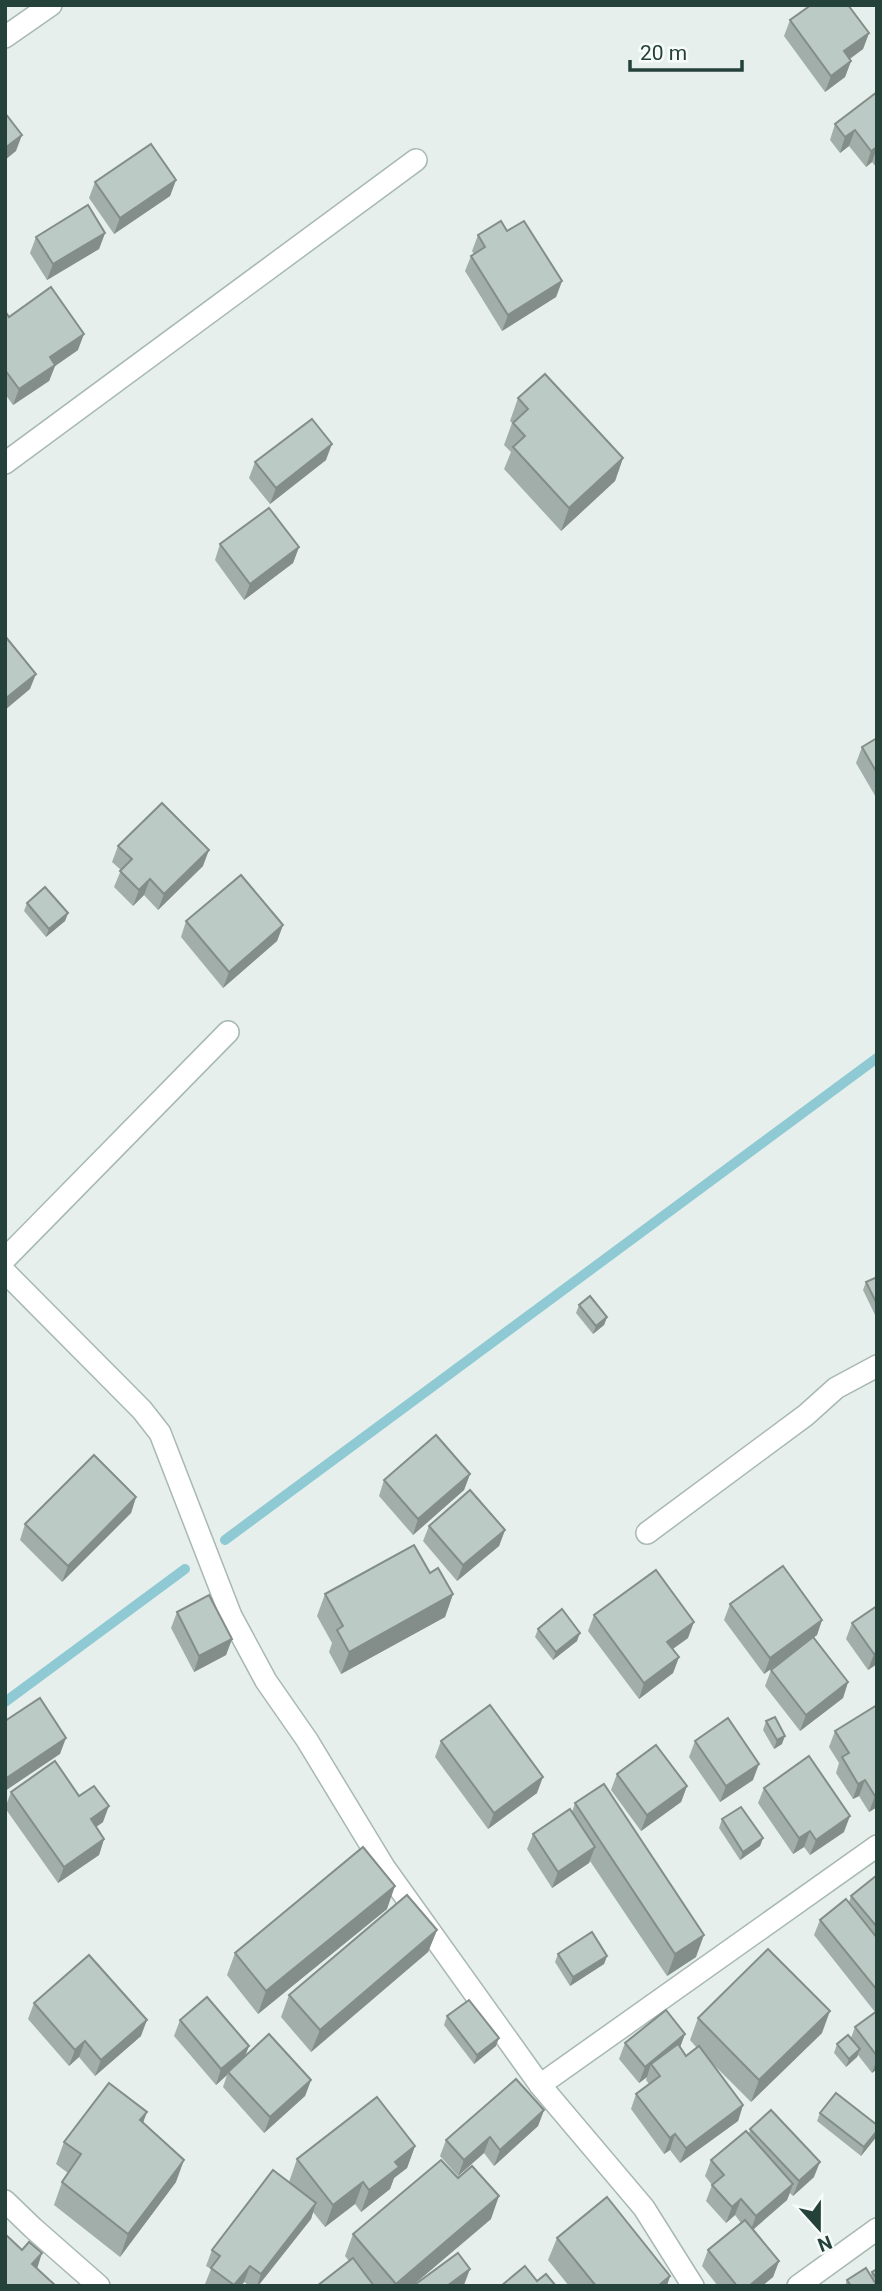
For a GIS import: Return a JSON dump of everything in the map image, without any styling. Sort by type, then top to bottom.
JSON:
[{"type":"street","points":[[5,37],[51,5]]},
{"type":"street","points":[[5,463],[416,160]]},
{"type":"street","points":[[5,1259],[228,1032]]},
{"type":"street","points":[[5,1272],[142,1410],[160,1433],[231,1616],[266,1681],[307,1740],[384,1867],[540,2085],[644,2208],[692,2286]]},
{"type":"street","points":[[647,1533],[806,1415],[835,1388],[877,1366]]},
{"type":"street","points":[[540,2085],[877,1846]]},
{"type":"street","points":[[5,2200],[99,2286]]},
{"type":"street","points":[[798,2286],[877,2229]]},
{"type":"building","points":[[811,5],[848,5],[869,33],[844,51],[851,61],[831,76],[790,20]]},
{"type":"building","points":[[877,92],[877,147],[871,151],[855,130],[845,137],[835,124]]},
{"type":"building","points":[[5,113],[22,135],[5,148]]},
{"type":"building","points":[[151,144],[176,180],[120,218],[95,182]]},
{"type":"building","points":[[88,205],[105,233],[53,264],[36,237]]},
{"type":"building","points":[[501,221],[507,231],[524,221],[562,281],[508,315],[471,256],[485,247],[478,235]]},
{"type":"building","points":[[51,287],[84,334],[50,357],[55,365],[19,389],[5,370],[5,311],[9,317]]},
{"type":"building","points":[[545,374],[623,458],[569,508],[513,447],[525,436],[513,423],[528,409],[518,398]]},
{"type":"building","points":[[312,419],[332,444],[276,488],[255,462]]},
{"type":"building","points":[[269,508],[299,547],[250,584],[220,544]]},
{"type":"building","points":[[5,636],[36,674],[5,699]]},
{"type":"building","points":[[877,738],[877,773],[862,747]]},
{"type":"building","points":[[162,803],[209,850],[164,894],[150,879],[139,890],[120,871],[132,859],[118,846]]},
{"type":"building","points":[[241,875],[283,925],[229,972],[186,921]]},
{"type":"building","points":[[45,887],[68,913],[49,929],[27,903]]},
{"type":"building","points":[[877,1277],[877,1304],[866,1282]]},
{"type":"building","points":[[590,1296],[607,1317],[596,1326],[579,1305]]},
{"type":"building","points":[[436,1435],[470,1474],[418,1519],[384,1480]]},
{"type":"building","points":[[94,1455],[136,1497],[68,1566],[25,1524]]},
{"type":"building","points":[[470,1490],[505,1530],[463,1565],[429,1526]]},
{"type":"building","points":[[414,1545],[430,1573],[438,1568],[453,1594],[349,1652],[337,1630],[343,1626],[325,1594]]},
{"type":"building","points":[[783,1566],[822,1620],[770,1658],[730,1604]]},
{"type":"building","points":[[656,1570],[694,1622],[667,1642],[679,1657],[644,1683],[594,1615]]},
{"type":"building","points":[[209,1595],[232,1639],[199,1656],[177,1612]]},
{"type":"building","points":[[877,1606],[877,1652],[874,1654],[852,1623]]},
{"type":"building","points":[[562,1609],[580,1633],[556,1652],[538,1629]]},
{"type":"building","points":[[813,1637],[848,1682],[806,1715],[771,1670]]},
{"type":"building","points":[[40,1698],[66,1738],[5,1779],[5,1721]]},
{"type":"building","points":[[490,1705],[543,1777],[494,1813],[441,1741]]},
{"type":"building","points":[[877,1705],[875,1796],[865,1780],[858,1784],[842,1757],[849,1753],[835,1731]]},
{"type":"building","points":[[775,1717],[785,1736],[777,1740],[766,1721]]},
{"type":"building","points":[[728,1718],[759,1764],[726,1786],[695,1741]]},
{"type":"building","points":[[656,1745],[687,1786],[647,1815],[617,1774]]},
{"type":"building","points":[[809,1756],[850,1816],[816,1840],[810,1831],[799,1838],[764,1788]]},
{"type":"building","points":[[55,1761],[79,1796],[94,1786],[109,1806],[91,1819],[104,1839],[64,1867],[11,1792]]},
{"type":"building","points":[[604,1784],[704,1935],[675,1954],[575,1803]]},
{"type":"building","points":[[741,1807],[763,1838],[743,1852],[722,1819]]},
{"type":"building","points":[[570,1809],[595,1847],[558,1872],[533,1834]]},
{"type":"building","points":[[363,1847],[395,1886],[266,1991],[235,1953]]},
{"type":"building","points":[[877,1875],[877,1927],[851,1896]]},
{"type":"building","points":[[407,1895],[437,1930],[320,2030],[289,1995]]},
{"type":"building","points":[[846,1899],[877,1938],[877,1990],[820,1920]]},
{"type":"building","points":[[592,1932],[607,1956],[573,1977],[558,1954]]},
{"type":"building","points":[[768,1949],[830,2011],[759,2080],[698,2018]]},
{"type":"building","points":[[89,1955],[147,2020],[101,2060],[85,2041],[75,2050],[34,2003]]},
{"type":"building","points":[[207,1997],[249,2046],[221,2069],[180,2020]]},
{"type":"building","points":[[469,2000],[499,2038],[477,2055],[447,2016]]},
{"type":"building","points":[[666,2010],[685,2034],[645,2067],[625,2043]]},
{"type":"building","points":[[877,2011],[877,2056],[855,2027]]},
{"type":"building","points":[[269,2034],[311,2080],[270,2117],[228,2072]]},
{"type":"building","points":[[848,2035],[860,2049],[849,2059],[837,2044]]},
{"type":"building","points":[[678,2044],[686,2056],[699,2046],[743,2105],[686,2148],[675,2134],[670,2138],[636,2094],[660,2076],[651,2064]]},
{"type":"building","points":[[516,2079],[544,2110],[500,2150],[490,2137],[464,2160],[446,2140]]},
{"type":"building","points":[[109,2083],[147,2112],[140,2120],[184,2160],[128,2234],[62,2182],[81,2154],[64,2142]]},
{"type":"building","points":[[836,2093],[877,2125],[877,2131],[864,2147],[820,2113]]},
{"type":"building","points":[[377,2097],[415,2146],[395,2162],[399,2167],[369,2190],[363,2182],[333,2205],[297,2159]]},
{"type":"building","points":[[771,2110],[820,2162],[799,2181],[750,2129]]},
{"type":"building","points":[[746,2131],[793,2184],[756,2216],[741,2199],[732,2207],[712,2185],[724,2175],[711,2160]]},
{"type":"building","points":[[441,2160],[458,2178],[472,2166],[499,2196],[396,2284],[353,2234]]},
{"type":"building","points":[[273,2170],[316,2203],[261,2274],[250,2266],[234,2285],[211,2268],[220,2256],[212,2250]]},
{"type":"building","points":[[607,2197],[670,2276],[658,2286],[596,2286],[557,2238]]},
{"type":"building","points":[[745,2220],[779,2261],[749,2286],[737,2286],[708,2250]]},
{"type":"building","points":[[5,2234],[22,2250],[29,2242],[42,2253],[32,2264],[56,2286],[5,2286]]},
{"type":"building","points":[[458,2253],[470,2269],[447,2286],[413,2286]]},
{"type":"building","points":[[353,2258],[374,2286],[317,2286]]},
{"type":"building","points":[[525,2266],[537,2281],[546,2274],[556,2286],[501,2286]]},
{"type":"building","points":[[866,2268],[877,2286],[851,2286],[847,2280]]},
{"type":"waterway","points":[[225,1540],[877,1058]]},
{"type":"waterway","points":[[5,1702],[185,1569]]}]
